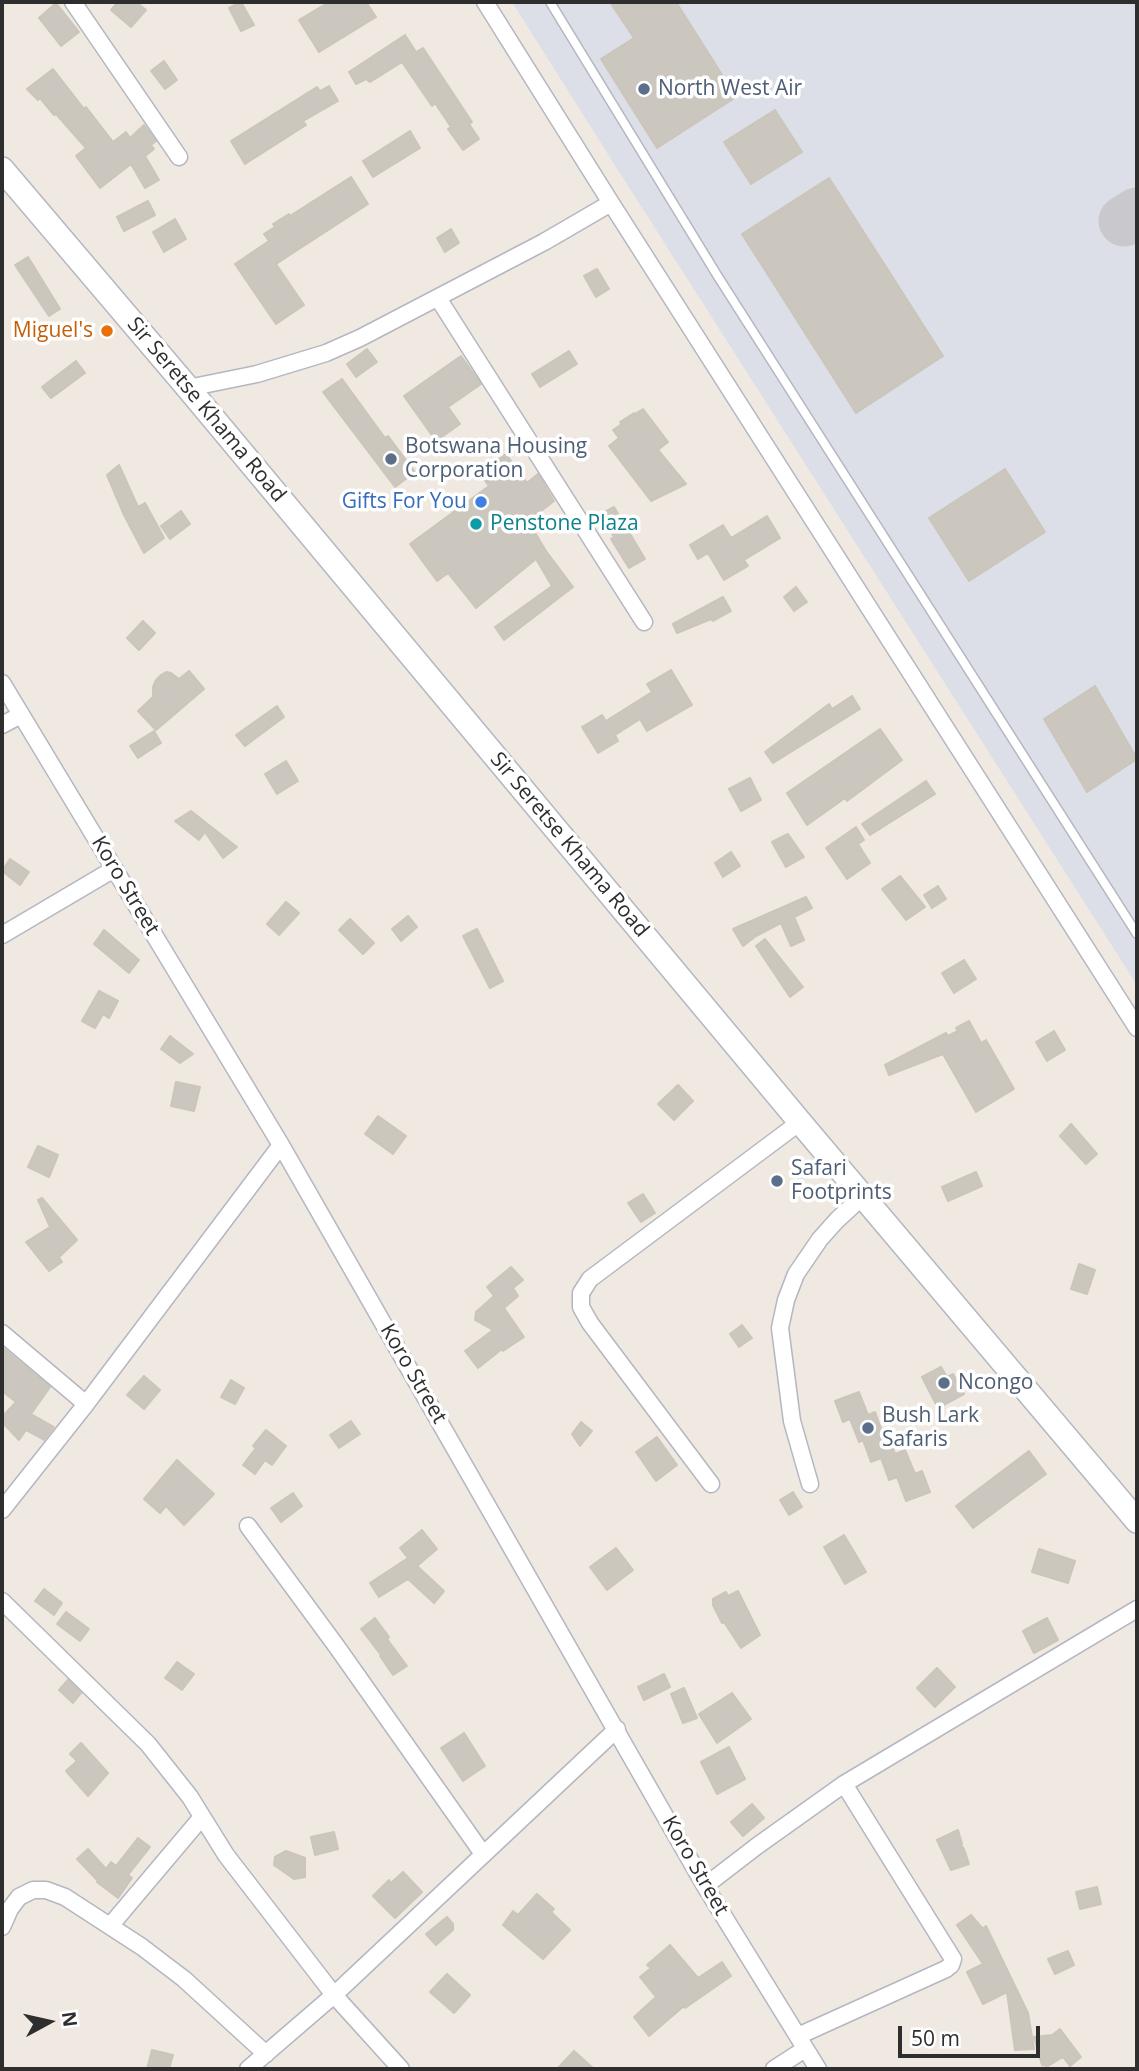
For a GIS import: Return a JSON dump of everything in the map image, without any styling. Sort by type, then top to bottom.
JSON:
[{"type":"main road","name":"Sir Seretse Khama Road","points":[[2,169],[1137,1521]]},
{"type":"street","points":[[74,2],[179,156]]},
{"type":"street","points":[[485,2],[1137,1028]]},
{"type":"street","points":[[188,388],[257,374],[326,353],[439,298],[611,203]]},
{"type":"street","points":[[439,298],[644,622]]},
{"type":"street","name":"Koro Street","points":[[2,683],[281,1145],[705,1886],[818,2069]]},
{"type":"street","points":[[2,725],[21,715]]},
{"type":"street","points":[[2,935],[114,869]]},
{"type":"street","points":[[711,1484],[590,1323],[581,1307],[581,1293],[590,1279],[800,1122]]},
{"type":"street","points":[[2,1510],[86,1404],[281,1145]]},
{"type":"street","points":[[810,1484],[792,1421],[780,1328],[786,1300],[796,1274],[836,1220],[863,1196]]},
{"type":"street","points":[[2,1333],[86,1404]]},
{"type":"street","points":[[248,1526],[483,1854]]},
{"type":"street","points":[[2,1601],[148,1744],[182,1786],[226,1855],[334,1995],[401,2069]]},
{"type":"street","points":[[705,1886],[844,1784],[1137,1609]]},
{"type":"street","points":[[248,2069],[334,1995],[617,1729]]},
{"type":"street","points":[[774,2069],[802,2043],[946,1969],[953,1959],[844,1784]]},
{"type":"street","points":[[110,1926],[202,1817]]},
{"type":"street","points":[[2,1927],[19,1897],[33,1890],[65,1897],[142,1947],[184,1979],[266,2054]]},
{"type":"lane","points":[[550,2],[717,275],[1137,934]]},
{"type":"shaded area","points":[[512,2],[1137,2],[1137,985],[618,170]]},
{"type":"building","points":[[118,2],[136,2],[146,10],[131,27],[111,10]]},
{"type":"building","points":[[241,2],[254,25],[241,31],[229,8]]},
{"type":"building","points":[[329,2],[366,2],[376,17],[319,52],[299,20]]},
{"type":"building","points":[[610,2],[676,2],[736,97],[657,148],[601,59],[634,38]]},
{"type":"building","points":[[56,3],[79,32],[61,46],[39,18]]},
{"type":"building","points":[[405,35],[416,52],[423,48],[472,122],[469,124],[479,139],[463,150],[448,129],[451,127],[435,103],[432,106],[402,62],[370,82],[366,79],[356,84],[349,72]]},
{"type":"building","points":[[164,61],[177,80],[165,89],[151,71]]},
{"type":"building","points":[[53,69],[113,142],[126,132],[130,138],[144,125],[156,141],[151,145],[154,149],[145,156],[159,180],[145,188],[131,164],[100,188],[76,156],[86,148],[40,98],[38,100],[27,89]]},
{"type":"building","points":[[329,86],[338,101],[303,121],[306,125],[245,164],[231,141],[317,87],[320,91]]},
{"type":"building","points":[[775,110],[802,152],[751,184],[724,142]]},
{"type":"building","points":[[410,131],[420,148],[373,177],[363,161]]},
{"type":"building","points":[[351,177],[368,204],[276,264],[304,305],[276,324],[235,264],[269,241],[264,234],[275,227],[273,224]]},
{"type":"building","points":[[829,178],[943,356],[856,413],[742,234]]},
{"type":"building","points":[[148,201],[155,215],[124,231],[117,217]]},
{"type":"building","points":[[175,219],[186,239],[164,252],[153,232]]},
{"type":"building","points":[[451,229],[459,243],[445,252],[437,238]]},
{"type":"building","points":[[28,257],[60,309],[49,316],[15,265]]},
{"type":"building","points":[[597,269],[609,289],[596,297],[584,276]]},
{"type":"building","points":[[367,349],[377,362],[356,377],[347,364]]},
{"type":"building","points":[[569,351],[577,364],[540,387],[532,374]]},
{"type":"building","points":[[461,356],[481,384],[448,407],[460,424],[436,441],[404,396]]},
{"type":"building","points":[[76,361],[85,373],[51,398],[42,387]]},
{"type":"building","points":[[342,379],[385,438],[388,436],[415,472],[395,487],[323,392]]},
{"type":"building","points":[[643,409],[668,442],[658,450],[686,484],[651,501],[609,446],[619,438],[613,430],[622,424],[620,422]]},
{"type":"building","points":[[506,454],[527,483],[538,474],[554,501],[528,521],[573,587],[504,640],[495,627],[552,586],[536,559],[476,608],[448,573],[437,581],[410,544],[489,486],[479,473]]},
{"type":"building","points":[[119,465],[138,507],[145,503],[164,538],[144,553],[107,475]]},
{"type":"building","points":[[1005,469],[1045,532],[969,581],[929,518]]},
{"type":"building","points":[[614,507],[645,559],[629,568],[611,539],[614,537],[601,514]]},
{"type":"building","points":[[181,511],[190,524],[170,539],[161,526]]},
{"type":"building","points":[[767,516],[780,538],[744,560],[748,566],[724,580],[708,553],[698,559],[690,545],[723,525],[731,538]]},
{"type":"building","points":[[796,587],[807,602],[794,611],[784,597]]},
{"type":"building","points":[[723,597],[731,611],[713,621],[711,619],[677,633],[673,624]]},
{"type":"building","points":[[143,621],[155,633],[139,650],[127,638]]},
{"type":"building","points":[[671,670],[692,705],[647,731],[640,719],[615,735],[618,741],[598,753],[582,727],[602,715],[606,721],[652,692],[647,684]]},
{"type":"building","points":[[189,671],[204,689],[156,730],[138,711],[153,697],[153,687],[161,675],[171,673],[179,679]]},
{"type":"building","points":[[1095,686],[1137,759],[1087,792],[1044,719]]},
{"type":"building","points":[[852,696],[860,709],[773,763],[765,752],[829,704],[832,709]]},
{"type":"building","points":[[277,706],[284,717],[245,746],[236,735]]},
{"type":"building","points":[[880,729],[902,760],[847,801],[845,798],[807,825],[787,793]]},
{"type":"building","points":[[154,731],[161,743],[138,758],[130,746]]},
{"type":"building","points":[[286,761],[298,781],[277,794],[265,774]]},
{"type":"building","points":[[750,778],[761,800],[741,811],[729,789]]},
{"type":"building","points":[[926,781],[935,794],[870,835],[862,824]]},
{"type":"building","points":[[191,811],[237,847],[223,858],[205,832],[199,840],[175,821]]},
{"type":"building","points":[[856,827],[864,840],[858,844],[870,863],[847,879],[826,848]]},
{"type":"building","points":[[788,834],[804,857],[786,867],[772,842]]},
{"type":"building","points":[[731,852],[740,866],[723,877],[715,863]]},
{"type":"building","points":[[10,859],[29,872],[20,885],[2,871]]},
{"type":"building","points":[[900,876],[925,907],[906,920],[882,889]]},
{"type":"building","points":[[938,886],[946,899],[932,908],[924,895]]},
{"type":"building","points":[[806,897],[812,908],[794,917],[804,940],[791,946],[781,923],[743,946],[733,929]]},
{"type":"building","points":[[286,902],[299,913],[279,935],[267,924]]},
{"type":"building","points":[[408,916],[417,927],[401,941],[392,929]]},
{"type":"building","points":[[350,919],[374,943],[363,954],[339,930]]},
{"type":"building","points":[[477,929],[503,981],[490,988],[463,936]]},
{"type":"building","points":[[104,930],[139,960],[129,973],[94,944]]},
{"type":"building","points":[[765,939],[803,987],[790,997],[756,946]]},
{"type":"building","points":[[964,960],[976,979],[954,993],[942,973]]},
{"type":"building","points":[[99,991],[118,1001],[109,1018],[103,1014],[95,1028],[82,1021]]},
{"type":"building","points":[[969,1021],[981,1043],[986,1040],[1014,1089],[976,1112],[943,1054],[889,1075],[885,1065],[946,1033],[948,1036],[958,1031],[956,1028]]},
{"type":"building","points":[[1054,1031],[1065,1050],[1047,1061],[1036,1042]]},
{"type":"building","points":[[170,1036],[193,1054],[180,1063],[161,1049]]},
{"type":"building","points":[[176,1082],[200,1087],[194,1111],[171,1106]]},
{"type":"building","points":[[678,1085],[693,1101],[674,1120],[658,1104]]},
{"type":"building","points":[[378,1116],[406,1136],[393,1154],[365,1134]]},
{"type":"building","points":[[1071,1124],[1097,1154],[1086,1164],[1060,1136]]},
{"type":"building","points":[[38,1146],[58,1155],[49,1177],[28,1167]]},
{"type":"building","points":[[976,1172],[982,1186],[948,1201],[942,1187]]},
{"type":"building","points":[[643,1194],[655,1213],[641,1222],[628,1203]]},
{"type":"building","points":[[42,1198],[77,1240],[59,1257],[62,1262],[49,1271],[26,1242],[50,1227],[38,1200]]},
{"type":"building","points":[[1079,1264],[1095,1270],[1087,1294],[1071,1289]]},
{"type":"building","points":[[511,1267],[523,1280],[513,1288],[518,1296],[504,1308],[524,1337],[503,1351],[502,1349],[478,1368],[465,1351],[493,1330],[475,1320],[476,1312],[494,1296],[487,1287]]},
{"type":"building","points":[[742,1325],[752,1338],[739,1347],[730,1334]]},
{"type":"building","points":[[2,1347],[50,1387],[31,1414],[54,1427],[44,1440],[26,1430],[19,1440],[2,1422],[2,1417],[16,1402],[2,1391]]},
{"type":"building","points":[[941,1367],[947,1377],[953,1374],[964,1394],[938,1408],[922,1377]]},
{"type":"building","points":[[144,1376],[160,1390],[144,1409],[127,1395]]},
{"type":"building","points":[[231,1380],[244,1388],[235,1404],[221,1397]]},
{"type":"building","points":[[859,1392],[868,1415],[875,1412],[883,1434],[887,1432],[895,1454],[905,1450],[915,1474],[922,1471],[930,1492],[906,1501],[897,1477],[889,1480],[881,1458],[871,1462],[863,1440],[859,1442],[850,1419],[843,1422],[835,1401]]},
{"type":"building","points":[[351,1421],[360,1434],[339,1448],[330,1435]]},
{"type":"building","points":[[581,1422],[592,1431],[580,1446],[572,1434]]},
{"type":"building","points":[[266,1430],[286,1446],[272,1465],[265,1460],[255,1474],[243,1465]]},
{"type":"building","points":[[657,1437],[677,1465],[656,1481],[636,1452]]},
{"type":"building","points":[[1029,1451],[1046,1474],[973,1528],[956,1506]]},
{"type":"building","points":[[177,1460],[214,1494],[184,1525],[166,1506],[160,1513],[144,1499]]},
{"type":"building","points":[[793,1492],[802,1507],[789,1515],[780,1500]]},
{"type":"building","points":[[293,1493],[302,1506],[281,1522],[271,1508]]},
{"type":"building","points":[[422,1530],[437,1549],[417,1566],[444,1591],[434,1603],[408,1579],[379,1597],[370,1583],[408,1558],[400,1548]]},
{"type":"building","points":[[844,1535],[866,1572],[845,1584],[824,1547]]},
{"type":"building","points":[[616,1548],[633,1570],[607,1590],[590,1567]]},
{"type":"building","points":[[1039,1549],[1075,1561],[1068,1583],[1032,1572]]},
{"type":"building","points":[[44,1589],[62,1603],[54,1615],[35,1601]]},
{"type":"building","points":[[738,1591],[760,1635],[741,1648],[724,1622],[722,1623],[713,1605],[713,1599],[726,1592],[728,1596]]},
{"type":"building","points":[[66,1612],[89,1629],[80,1641],[57,1624]]},
{"type":"building","points":[[375,1618],[407,1666],[393,1675],[361,1629]]},
{"type":"building","points":[[1047,1618],[1058,1640],[1034,1653],[1023,1631]]},
{"type":"building","points":[[177,1662],[194,1674],[182,1690],[165,1678]]},
{"type":"building","points":[[937,1668],[955,1687],[935,1707],[917,1688]]},
{"type":"building","points":[[664,1674],[670,1687],[644,1700],[638,1687]]},
{"type":"building","points":[[68,1680],[81,1693],[73,1703],[59,1690]]},
{"type":"building","points":[[684,1688],[697,1718],[683,1723],[671,1694]]},
{"type":"building","points":[[732,1693],[751,1719],[717,1743],[699,1714]]},
{"type":"building","points":[[464,1733],[485,1766],[463,1781],[441,1748]]},
{"type":"building","points":[[81,1743],[108,1773],[88,1796],[66,1771],[77,1761],[70,1754]]},
{"type":"building","points":[[729,1747],[745,1779],[717,1794],[701,1762]]},
{"type":"building","points":[[752,1804],[764,1818],[743,1836],[731,1822]]},
{"type":"building","points":[[958,1830],[969,1864],[951,1870],[937,1840]]},
{"type":"building","points":[[334,1832],[338,1849],[315,1855],[311,1837]]},
{"type":"building","points":[[138,1838],[150,1847],[128,1875],[132,1878],[118,1898],[97,1882],[77,1859],[88,1849],[106,1869],[111,1862],[116,1866]]},
{"type":"building","points":[[286,1851],[305,1858],[305,1877],[294,1879],[274,1865],[275,1857]]},
{"type":"building","points":[[403,1872],[422,1892],[395,1918],[373,1896],[389,1880],[391,1883]]},
{"type":"building","points":[[1097,1887],[1101,1904],[1080,1909],[1076,1892]]},
{"type":"building","points":[[537,1894],[554,1909],[551,1912],[570,1930],[543,1959],[503,1925],[513,1911],[518,1915]]},
{"type":"building","points":[[971,1915],[983,1929],[986,1926],[1028,2013],[1034,2049],[1015,2050],[1007,1992],[983,2004],[967,1972],[983,1964],[957,1925]]},
{"type":"building","points":[[447,1917],[453,1924],[453,1930],[436,1945],[426,1934]]},
{"type":"building","points":[[670,1945],[698,1978],[722,1962],[731,1976],[685,2008],[684,2006],[649,2036],[634,2017],[656,1997],[640,1977],[651,1968],[647,1965]]},
{"type":"building","points":[[1068,1951],[1074,1965],[1055,1974],[1048,1959]]},
{"type":"building","points":[[447,1974],[470,1995],[454,2013],[430,1992]]},
{"type":"building","points":[[1060,2029],[1081,2057],[1070,2066],[1063,2057],[1048,2066],[1042,2065],[1034,2037],[1052,2035]]},
{"type":"building","points":[[152,2050],[173,2055],[169,2069],[147,2069]]},
{"type":"building","points":[[574,2051],[594,2069],[557,2069]]},
{"type":"taxiway","points":[[1124,221],[1137,213]]},
{"type":"place","name":"North West Air","points":[[644,89]]},
{"type":"place","name":"Miguel's","points":[[107,331]]},
{"type":"place","name":"Botswana Housing Corporation","points":[[391,459]]},
{"type":"place","name":"Gifts For You","points":[[481,502]]},
{"type":"place","name":"Penstone Plaza","points":[[476,524]]},
{"type":"place","name":"Safari Footprints","points":[[777,1181]]},
{"type":"place","name":"Ncongo","points":[[944,1383]]},
{"type":"place","name":"Bush Lark Safaris","points":[[868,1428]]}]
